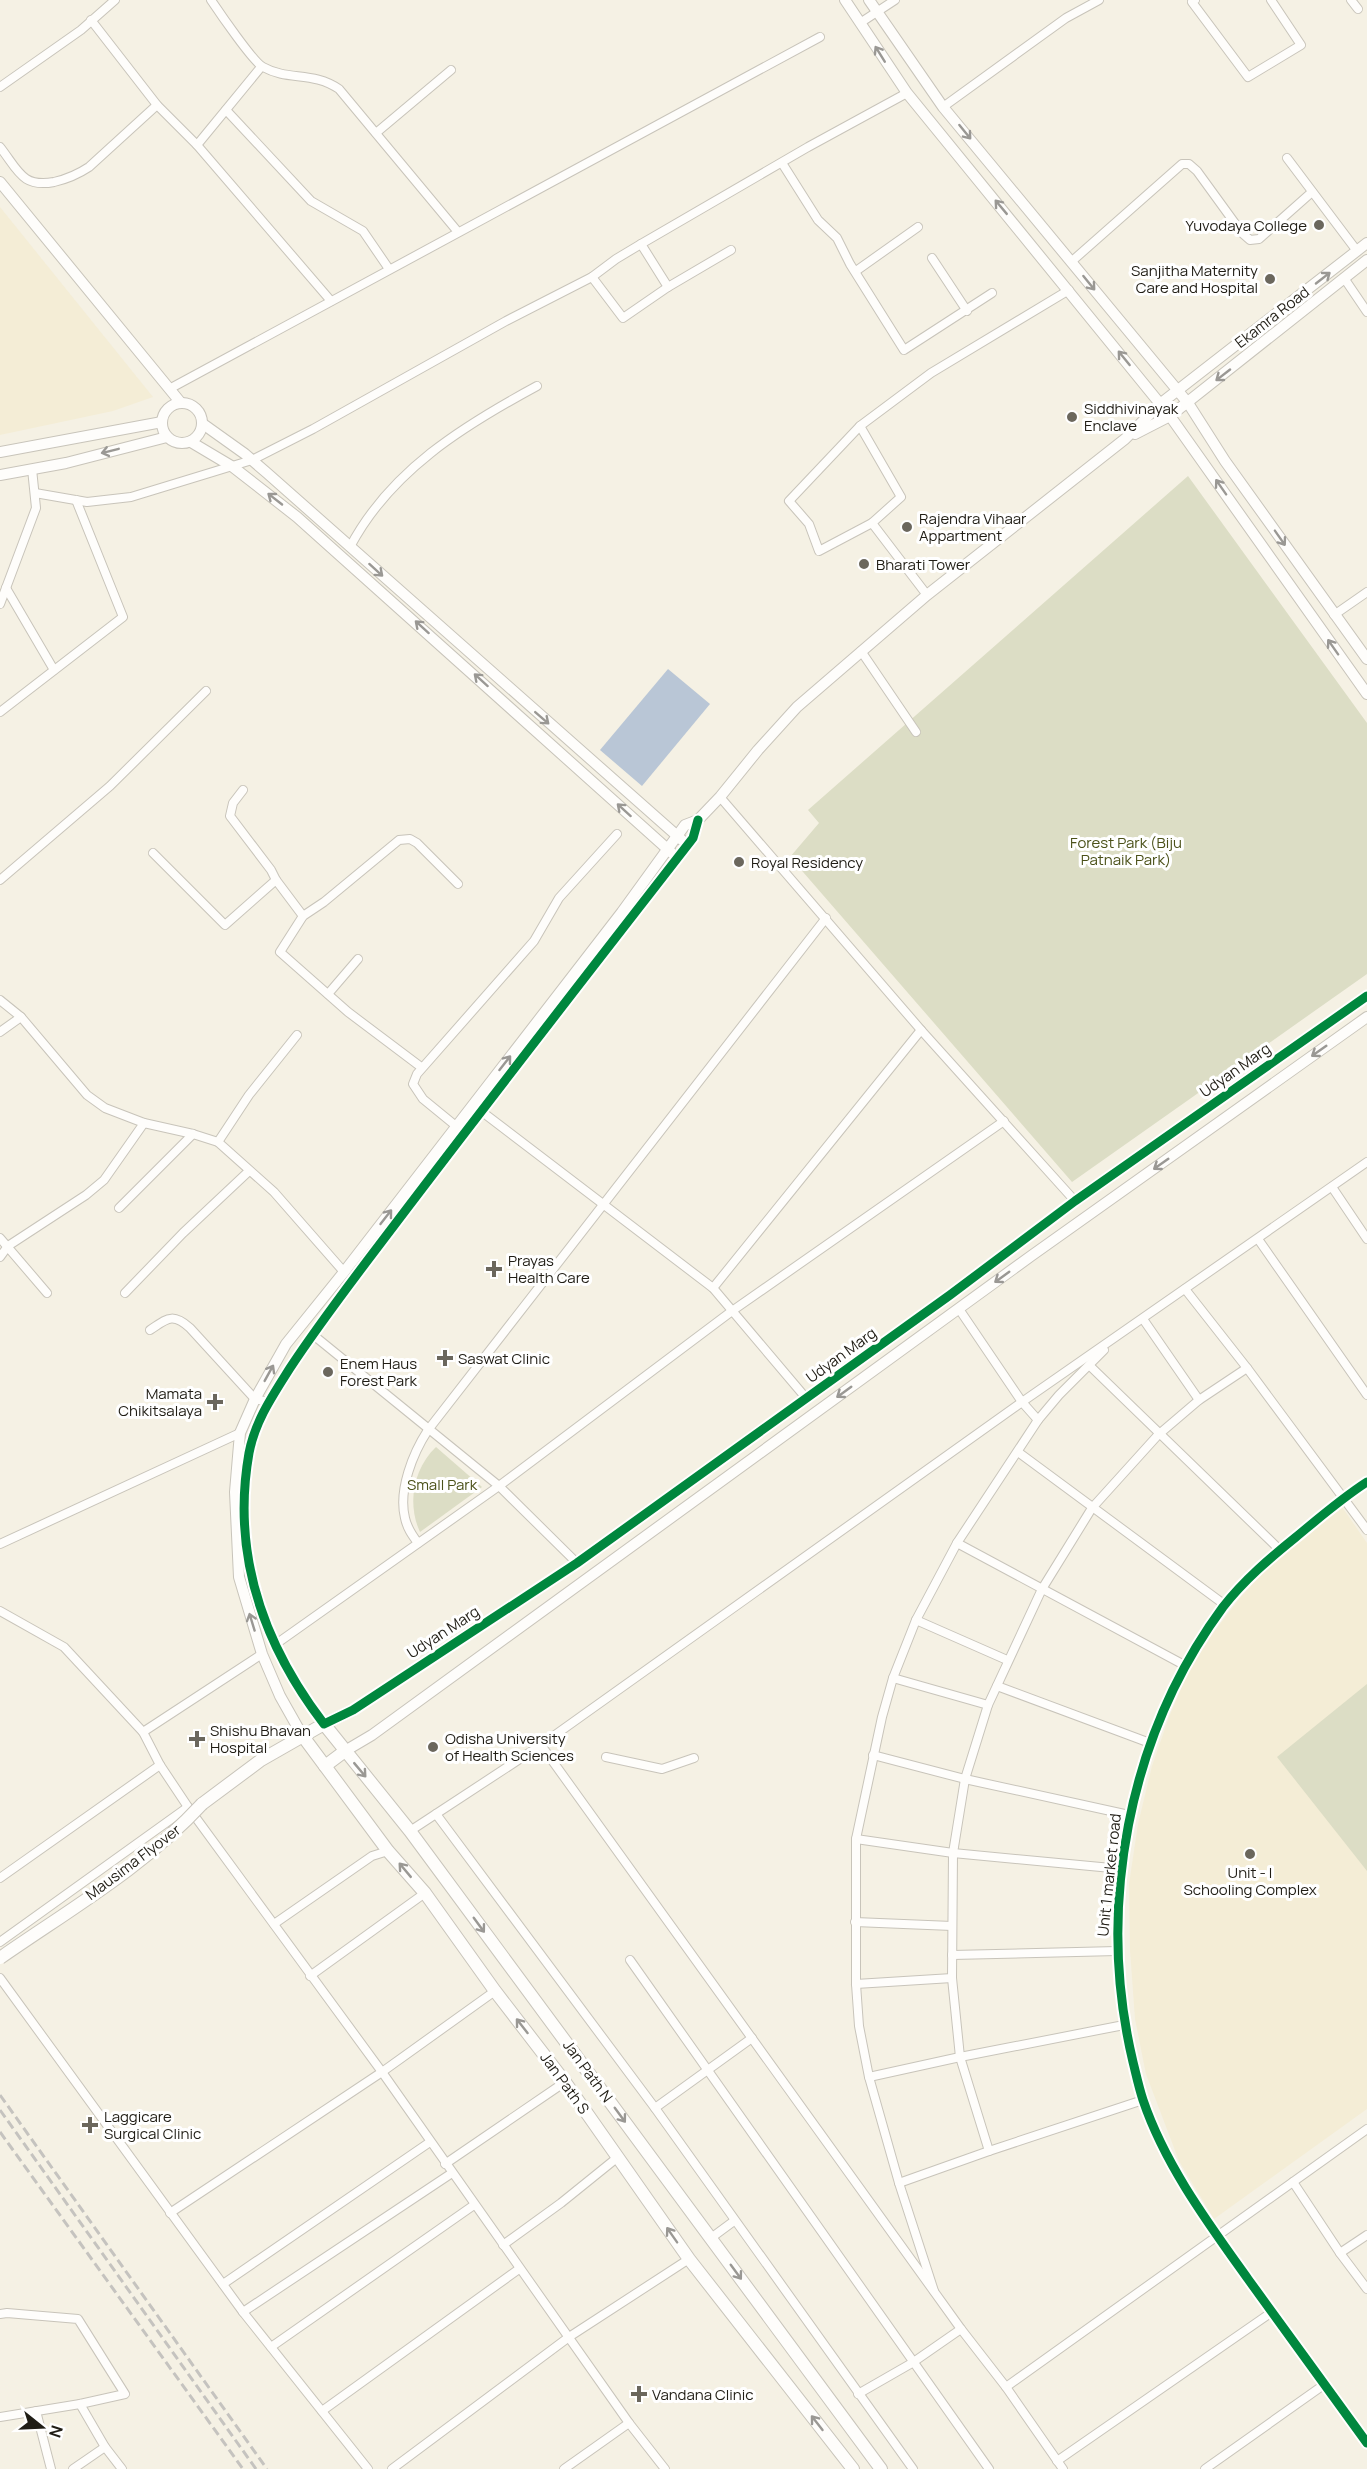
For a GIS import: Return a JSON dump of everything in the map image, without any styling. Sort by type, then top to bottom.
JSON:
[{"type":"main road","name":"Jan Path N","points":[[324,1724],[410,1831],[881,2469]]},
{"type":"main road","name":"Udyan Marg","points":[[261,1760],[324,1724]]},
{"type":"main road","name":"Jan Path S","points":[[302,1736],[388,1851],[425,1893],[495,1991],[565,2082],[689,2259],[853,2469]]},
{"type":"main road","points":[[325,1766],[345,1751]]},
{"type":"main road","name":"Mausima Flyover","points":[[0,1958],[141,1860],[179,1830],[202,1804],[261,1760]]},
{"type":"street","points":[[0,87],[92,20],[115,0]]},
{"type":"street","points":[[211,0],[261,67],[288,75],[326,80],[339,89],[458,232]]},
{"type":"street","points":[[845,0],[907,93],[1170,416],[1367,694]]},
{"type":"street","points":[[869,0],[943,106],[1188,404],[1225,461],[1367,659]]},
{"type":"street","points":[[860,23],[896,0]]},
{"type":"street","points":[[943,106],[1066,18],[1099,0]]},
{"type":"street","points":[[1195,0],[1192,2],[1248,78],[1301,45],[1271,0]]},
{"type":"street","points":[[1351,0],[1358,9]]},
{"type":"street","points":[[92,20],[157,105],[197,145],[331,301]]},
{"type":"street","points":[[171,388],[820,37]]},
{"type":"street","points":[[197,145],[261,67]]},
{"type":"street","points":[[376,133],[451,70]]},
{"type":"street","points":[[35,493],[87,502],[131,497],[252,460],[314,429],[506,321],[592,277],[641,244],[907,93]]},
{"type":"street","points":[[0,147],[28,181],[40,185],[66,179],[89,167],[157,105]]},
{"type":"street","points":[[226,110],[310,201],[363,231],[389,269]]},
{"type":"street","points":[[1287,158],[1357,251]]},
{"type":"street","points":[[782,163],[818,220],[837,238],[850,264],[904,350],[992,293]]},
{"type":"street","points":[[1071,262],[1182,164],[1189,164],[1197,171],[1242,233],[1250,240],[1259,239],[1312,192]]},
{"type":"street","points":[[0,182],[181,403]]},
{"type":"street","points":[[856,271],[918,227]]},
{"type":"street","name":"Ekamra Road","points":[[1127,438],[1160,404],[1367,243]]},
{"type":"street","points":[[641,244],[668,287]]},
{"type":"street","points":[[592,277],[623,318],[668,287],[731,250]]},
{"type":"street","points":[[932,258],[967,311]]},
{"type":"street","name":"Ekamra Road","points":[[1127,438],[1188,404],[1367,260]]},
{"type":"street","points":[[1344,278],[1367,312]]},
{"type":"street","points":[[860,426],[901,497],[872,523],[819,551],[808,524],[789,501],[860,426],[931,373],[1069,290]]},
{"type":"street","points":[[350,547],[365,519],[407,471],[448,438],[537,386]]},
{"type":"street","points":[[191,442],[199,436],[203,424],[199,411],[188,403],[181,403],[166,411],[162,422],[167,436],[175,442],[191,442],[233,467],[297,517],[678,858]]},
{"type":"street","points":[[0,452],[162,422]]},
{"type":"street","points":[[203,424],[252,460],[498,680],[688,845]]},
{"type":"street","points":[[0,475],[167,436]]},
{"type":"street","points":[[698,820],[797,707],[927,595],[1127,438]]},
{"type":"street","points":[[0,604],[36,508],[32,469]]},
{"type":"street","points":[[0,712],[123,617],[76,500]]},
{"type":"street","points":[[872,523],[927,595]]},
{"type":"street","points":[[6,588],[54,670]]},
{"type":"street","points":[[1334,615],[1367,592]]},
{"type":"street","points":[[861,651],[916,732]]},
{"type":"street","points":[[0,880],[110,786],[206,691]]},
{"type":"street","points":[[243,790],[230,810],[230,816],[303,916]]},
{"type":"street","points":[[720,797],[921,1030],[1075,1201]]},
{"type":"street","name":"Jan Path S","points":[[302,1736],[280,1696],[262,1654],[239,1577],[235,1492],[240,1433],[255,1399],[286,1344],[344,1272],[685,825],[698,820]]},
{"type":"street","name":"Jan Path N","points":[[324,1724],[291,1676],[260,1608],[250,1576],[245,1518],[249,1452],[256,1425],[268,1402],[312,1334],[481,1111],[688,845],[693,838],[698,820]]},
{"type":"street","points":[[456,1126],[423,1100],[415,1088],[413,1084],[421,1067],[431,1059],[534,941],[559,898],[617,834]]},
{"type":"street","points":[[421,1067],[328,994],[280,952],[303,916],[404,838],[417,843],[458,884]]},
{"type":"street","points":[[153,854],[225,925],[276,880]]},
{"type":"street","points":[[418,1543],[404,1517],[405,1492],[410,1466],[420,1442],[602,1204],[826,918]]},
{"type":"street","points":[[328,994],[358,959]]},
{"type":"street","name":"Udyan Marg","points":[[324,1724],[353,1710],[578,1563],[950,1295],[1075,1201],[1367,996]]},
{"type":"street","points":[[0,1000],[21,1017],[87,1095],[105,1107],[144,1123],[218,1142],[274,1192],[344,1272]]},
{"type":"street","points":[[0,1032],[21,1017]]},
{"type":"street","points":[[345,1751],[372,1735],[959,1309],[1367,1017]]},
{"type":"street","points":[[712,1288],[921,1030]]},
{"type":"street","points":[[218,1142],[249,1095],[297,1035]]},
{"type":"street","points":[[481,1111],[712,1288],[806,1398]]},
{"type":"street","points":[[276,1644],[499,1486],[732,1311],[1004,1120]]},
{"type":"street","points":[[0,1257],[8,1246],[86,1195],[104,1179],[144,1123]]},
{"type":"street","points":[[119,1208],[193,1134]]},
{"type":"street","points":[[410,1831],[541,1745],[1022,1402],[1367,1162]]},
{"type":"street","points":[[125,1293],[183,1233],[249,1171]]},
{"type":"street","points":[[1114,1174],[1125,1190]]},
{"type":"street","points":[[1332,1187],[1367,1239]]},
{"type":"street","points":[[0,1238],[47,1293]]},
{"type":"street","points":[[1258,1239],[1367,1395]]},
{"type":"street","points":[[1185,1289],[1247,1368],[1367,1530]]},
{"type":"street","points":[[959,1309],[1022,1402],[1038,1420]]},
{"type":"street","points":[[150,1330],[168,1319],[174,1318],[184,1323],[255,1399],[268,1402]]},
{"type":"street","points":[[1143,1319],[1199,1400]]},
{"type":"street","points":[[312,1334],[499,1486],[578,1563]]},
{"type":"street","points":[[934,2291],[899,2183],[869,2077],[859,2026],[855,1922],[856,1839],[873,1755],[893,1678],[916,1620],[957,1543],[1038,1420],[1114,1339]]},
{"type":"street","points":[[1090,1366],[1158,1435],[1280,1550]]},
{"type":"street","points":[[989,2151],[960,2057],[952,1978],[953,1853],[965,1779],[988,1704],[1042,1589],[1092,1508],[1158,1435],[1199,1400],[1247,1368]]},
{"type":"street","points":[[0,1544],[240,1433]]},
{"type":"street","points":[[1018,1452],[1225,1605]]},
{"type":"street","name":"Unit 1 market road","points":[[1367,1482],[1344,1497],[1250,1577],[1225,1605],[1176,1683],[1150,1743],[1130,1815],[1122,1869],[1117,1951],[1125,2025],[1143,2100],[1179,2177],[1218,2237],[1367,2443]]},
{"type":"street","points":[[957,1543],[1186,1666]]},
{"type":"street","points":[[0,1611],[64,1647],[143,1732],[160,1765],[188,1807],[381,2072],[629,2423],[665,2469]]},
{"type":"street","points":[[916,1620],[1008,1660]]},
{"type":"street","points":[[143,1732],[262,1654]]},
{"type":"street","points":[[893,1678],[988,1704]]},
{"type":"street","points":[[997,1686],[1150,1743]]},
{"type":"street","points":[[541,1745],[961,2329],[1006,2387],[1060,2465],[1272,2312]]},
{"type":"street","points":[[873,1755],[965,1779],[1130,1815]]},
{"type":"street","points":[[606,1756],[662,1769],[694,1758]]},
{"type":"street","points":[[0,1878],[160,1765]]},
{"type":"street","points":[[0,1942],[188,1807]]},
{"type":"street","points":[[436,1814],[655,2108],[913,2469]]},
{"type":"street","points":[[856,1839],[953,1853],[1122,1869]]},
{"type":"street","points":[[274,1924],[372,1856],[388,1851]]},
{"type":"street","points":[[310,1976],[425,1893]]},
{"type":"street","points":[[855,1922],[952,1926]]},
{"type":"street","points":[[952,1955],[1117,1951]]},
{"type":"street","points":[[630,1960],[912,2363],[989,2469]]},
{"type":"street","points":[[0,1978],[243,2312],[368,2469]]},
{"type":"street","points":[[856,1984],[952,1978]]},
{"type":"street","points":[[170,2213],[381,2072],[495,1991]]},
{"type":"street","points":[[869,2077],[1125,2025]]},
{"type":"street","points":[[655,2108],[752,2038]]},
{"type":"street","points":[[446,2164],[565,2082]]},
{"type":"street","points":[[899,2183],[1143,2100]]},
{"type":"street","points":[[1006,2387],[1367,2129]]},
{"type":"street","points":[[223,2284],[430,2142]]},
{"type":"street","points":[[503,2245],[561,2203],[618,2157]]},
{"type":"street","points":[[243,2312],[452,2173]]},
{"type":"street","points":[[1293,2182],[1367,2289]]},
{"type":"street","points":[[271,2347],[474,2205]]},
{"type":"street","points":[[711,2238],[734,2221]]},
{"type":"street","points":[[1340,2253],[1367,2235]]},
{"type":"street","points":[[392,2469],[569,2337],[689,2259]]},
{"type":"street","points":[[322,2411],[519,2269]]},
{"type":"street","points":[[0,2314],[78,2319],[125,2394],[0,2417]]},
{"type":"street","points":[[858,2394],[912,2363],[961,2329]]},
{"type":"street","points":[[1205,2469],[1325,2384]]},
{"type":"street","points":[[80,2404],[105,2447],[122,2469]]},
{"type":"street","points":[[36,2410],[51,2469]]},
{"type":"street","points":[[564,2469],[629,2423]]},
{"type":"street","points":[[73,2469],[105,2447]]},
{"type":"shaded area","points":[[0,207],[153,397],[113,411],[0,435]]},
{"type":"shaded area","name":"Unit - I Schooling Complex","points":[[1340,1504],[1367,1543],[1367,2109],[1214,2219],[1179,2161],[1146,2074],[1135,2019],[1130,1950],[1129,1884],[1138,1824],[1152,1766],[1169,1717],[1187,1675],[1211,1636],[1239,1599],[1275,1560]]},
{"type":"green space","name":"Forest Park (Biju Patnaik Park)","points":[[1188,476],[1367,723],[1367,974],[1072,1182],[790,857],[819,823],[808,810]]},
{"type":"green space","name":"Small Park","points":[[436,1447],[482,1487],[420,1532],[414,1510],[414,1487],[422,1466]]},
{"type":"green space","points":[[1367,1684],[1367,1871],[1277,1757]]},
{"type":"water","points":[[668,669],[710,704],[642,786],[600,750]]},
{"type":"railway","points":[[0,2095],[267,2469]]},
{"type":"railway","points":[[0,2110],[256,2469]]},
{"type":"railway","points":[[0,2132],[243,2469]]},
{"type":"cycle path","points":[[698,820],[693,838],[324,1319],[277,1388],[256,1430],[249,1453],[245,1491],[245,1527],[249,1562],[257,1597],[284,1662],[324,1724],[353,1710],[577,1563],[950,1295],[1075,1201],[1367,996]]},
{"type":"cycle path","points":[[1367,1482],[1322,1515],[1248,1579],[1223,1607],[1190,1657],[1164,1711],[1143,1767],[1128,1825],[1120,1884],[1118,1944],[1122,2003],[1133,2062],[1143,2100],[1163,2148],[1218,2237],[1367,2443]]},
{"type":"place","name":"Yuvodaya College","points":[[1319,225]]},
{"type":"place","name":"Sanjitha Maternity Care and Hospital","points":[[1270,279]]},
{"type":"place","name":"Siddhivinayak Enclave","points":[[1072,417]]},
{"type":"place","name":"Rajendra Vihaar Appartment","points":[[907,527]]},
{"type":"place","name":"Bharati Tower","points":[[864,564]]},
{"type":"place","name":"Royal Residency","points":[[739,862]]},
{"type":"place","name":"Prayas Health Care","points":[[494,1269]]},
{"type":"place","name":"Saswat Clinic","points":[[445,1358]]},
{"type":"place","name":"Enem Haus Forest Park","points":[[328,1372]]},
{"type":"place","name":"Mamata Chikitsalaya","points":[[215,1402]]},
{"type":"place","name":"Shishu Bhavan Hospital","points":[[197,1739]]},
{"type":"place","name":"Odisha University of Health Sciences","points":[[433,1747]]},
{"type":"place","name":"Unit - I Schooling Complex","points":[[1250,1854]]},
{"type":"place","name":"Laggicare Surgical Clinic","points":[[90,2125]]},
{"type":"place","name":"Vandana Clinic","points":[[639,2394]]}]
